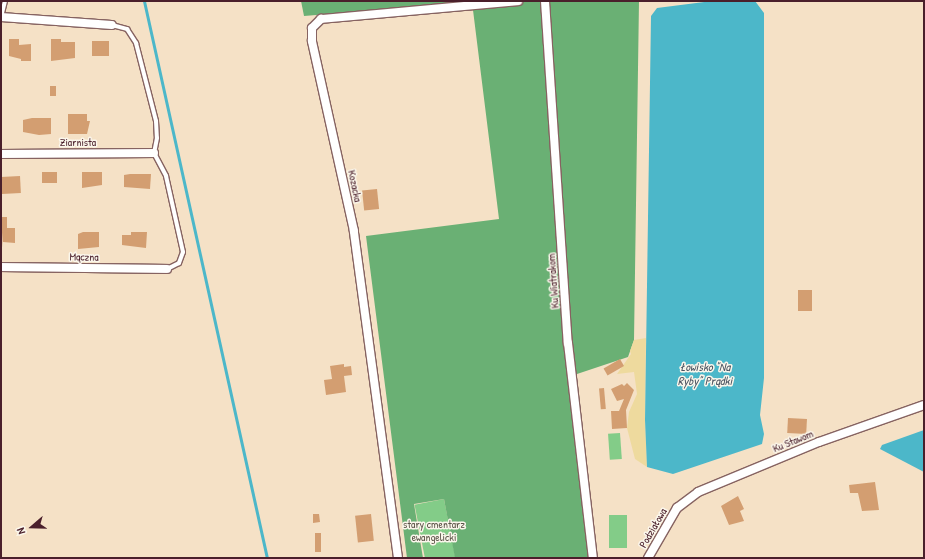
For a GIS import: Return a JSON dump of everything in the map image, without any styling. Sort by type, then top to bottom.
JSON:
[{"type":"street","name":"Kozacka","points":[[398,558],[354,231],[312,41],[312,28],[321,19],[518,1]]},
{"type":"street","name":"Ku Wiatrakom","points":[[545,1],[568,344],[593,558]]},
{"type":"street","points":[[1,17],[112,25]]},
{"type":"street","name":"Ziarnista","points":[[1,154],[154,153]]},
{"type":"street","name":"Mączna","points":[[1,268],[167,269]]},
{"type":"street","name":"Ku Stawom","points":[[677,508],[698,492],[819,442],[924,405]]},
{"type":"street","name":"Podziałowa","points":[[648,558],[677,508]]},
{"type":"lane","points":[[1,17],[5,1]]},
{"type":"lane","points":[[112,25],[127,29],[136,43],[156,121],[157,138],[154,153],[166,176],[183,252],[179,263],[167,269]]},
{"type":"green space","points":[[301,1],[639,1],[634,340],[628,357],[568,377],[590,558],[455,558],[444,499],[414,504],[423,558],[407,558],[366,236],[499,219],[472,2],[304,16]]},
{"type":"green space","points":[[620,433],[622,459],[610,460],[608,434]]},
{"type":"green space","name":"stary cmentarz ewangelicki","points":[[444,499],[455,558],[425,558],[415,505]]},
{"type":"green space","points":[[609,515],[627,515],[627,548],[609,548]]},
{"type":"sand","points":[[646,338],[645,420],[647,467],[635,459],[627,428],[629,412],[637,394],[634,372],[617,374],[631,354],[630,351],[634,340]]},
{"type":"water","name":"Łowisko \"Na Ryby\" Prądki","points":[[712,1],[755,1],[764,13],[764,378],[760,415],[764,434],[762,444],[673,474],[647,467],[645,420],[651,16],[657,8]]},
{"type":"water","points":[[924,430],[924,472],[880,449],[882,445]]},
{"type":"building","points":[[9,39],[19,39],[19,45],[31,44],[31,61],[21,61],[21,59],[9,56]]},
{"type":"building","points":[[51,39],[61,39],[61,42],[75,42],[75,58],[51,61]]},
{"type":"building","points":[[92,41],[109,41],[109,56],[92,56]]},
{"type":"building","points":[[50,86],[56,86],[56,96],[50,96]]},
{"type":"building","points":[[68,114],[87,114],[87,121],[90,121],[87,134],[68,134]]},
{"type":"building","points":[[32,118],[51,118],[51,134],[39,135],[23,132],[23,120]]},
{"type":"building","points":[[42,172],[57,172],[57,183],[42,183]]},
{"type":"building","points":[[82,172],[102,172],[102,185],[82,188]]},
{"type":"building","points":[[151,174],[150,189],[124,187],[124,175]]},
{"type":"building","points":[[20,176],[21,193],[2,194],[1,177]]},
{"type":"building","points":[[377,189],[379,209],[364,210],[362,191]]},
{"type":"building","points":[[1,217],[7,217],[7,228],[15,228],[15,243],[3,242],[3,248]]},
{"type":"building","points":[[83,232],[99,232],[99,247],[78,249],[78,234]]},
{"type":"building","points":[[131,232],[147,232],[146,248],[122,245],[122,235],[131,235]]},
{"type":"building","points":[[798,290],[812,290],[812,311],[798,311]]},
{"type":"building","points":[[620,359],[624,366],[608,375],[604,368]]},
{"type":"building","points":[[344,364],[344,367],[351,366],[352,375],[344,376],[346,392],[326,395],[324,380],[332,379],[330,366]]},
{"type":"building","points":[[627,383],[634,390],[626,410],[627,428],[612,429],[611,411],[619,411],[624,399],[617,401],[611,389],[622,384],[624,386]]},
{"type":"building","points":[[599,388],[604,388],[606,409],[601,409]]},
{"type":"building","points":[[788,418],[807,419],[806,434],[787,433]]},
{"type":"building","points":[[875,482],[879,510],[862,511],[858,493],[850,493],[849,485]]},
{"type":"building","points":[[738,496],[744,509],[740,511],[744,521],[729,525],[721,506]]},
{"type":"building","points":[[313,514],[319,514],[320,522],[313,523]]},
{"type":"building","points":[[371,514],[374,541],[358,543],[355,516]]},
{"type":"building","points":[[315,533],[321,533],[321,552],[315,552]]},
{"type":"waterway","points":[[144,1],[267,558]]}]
